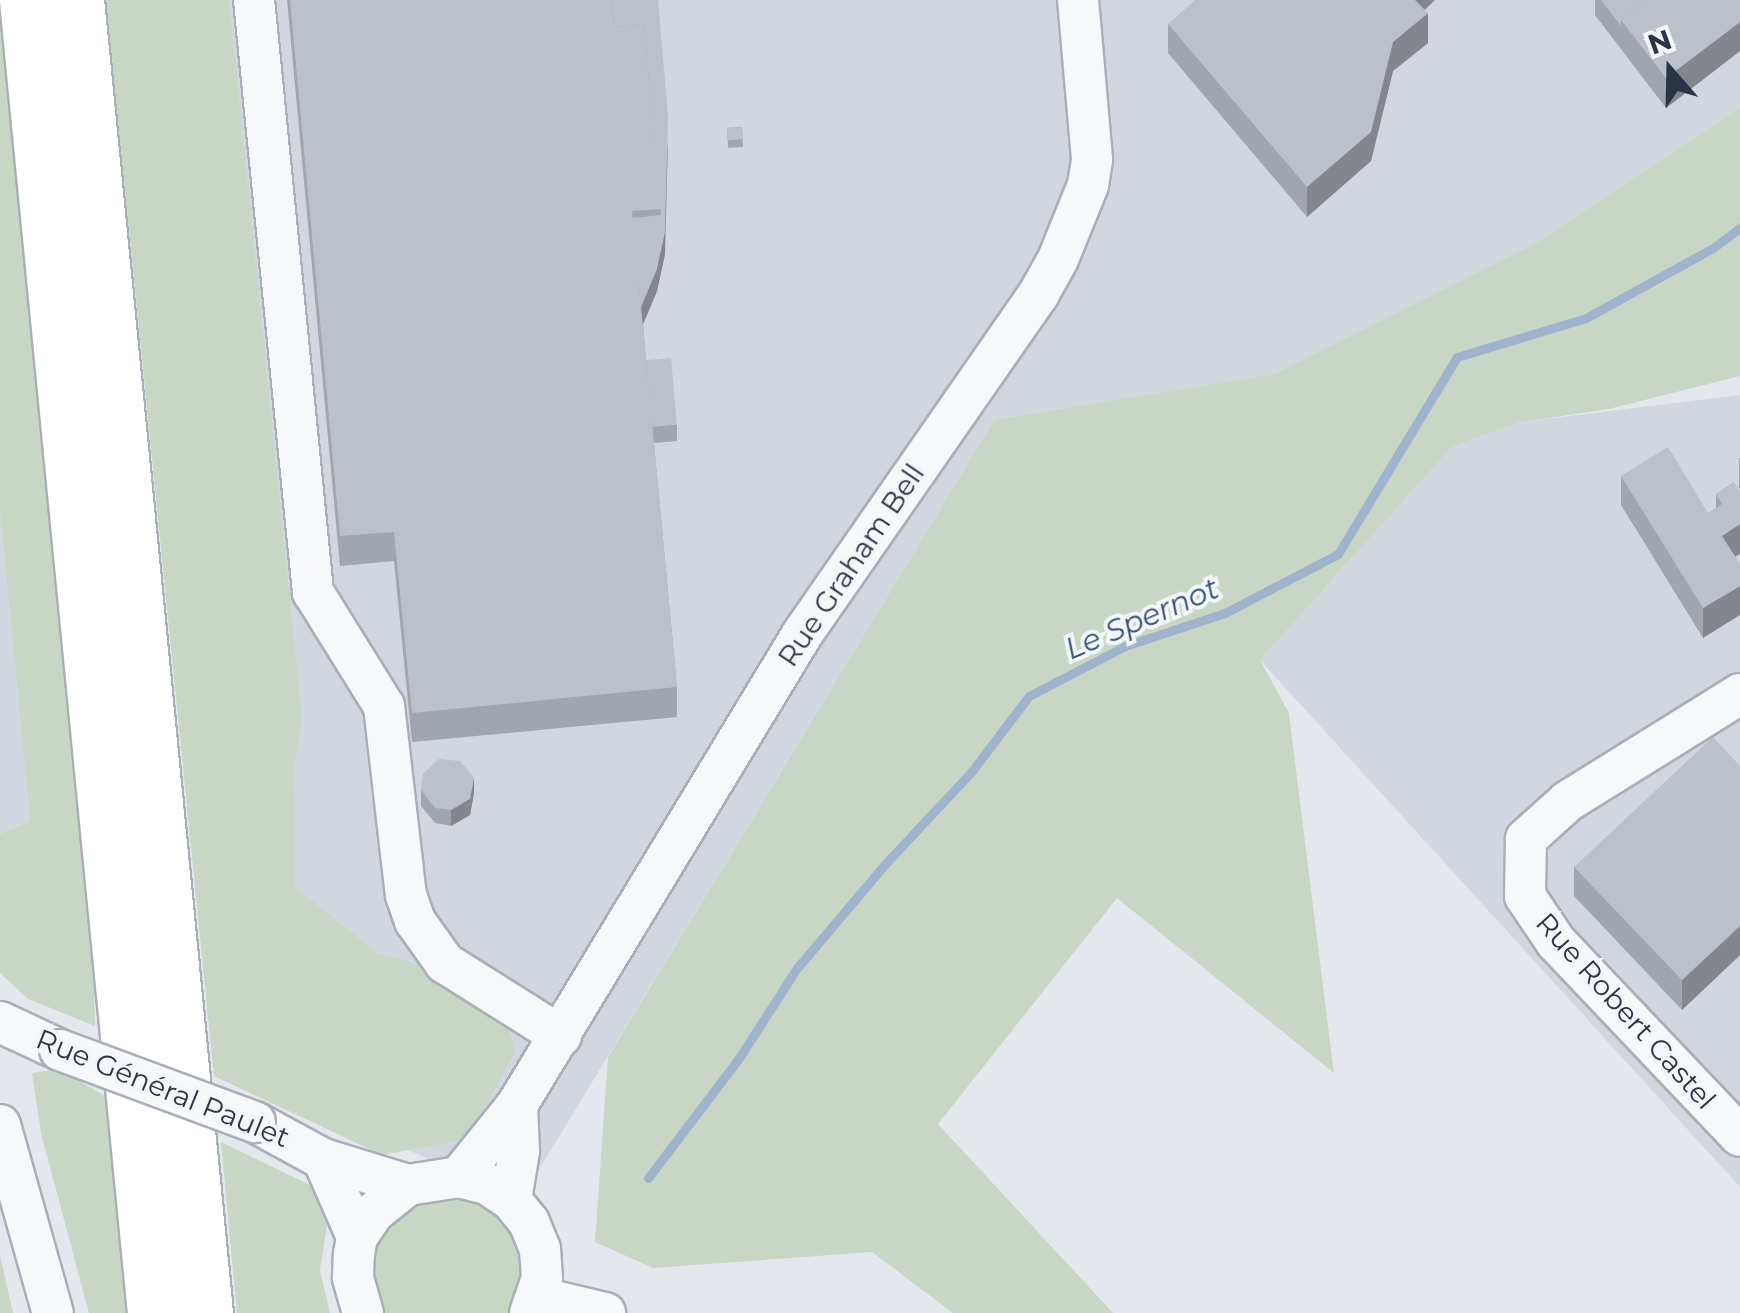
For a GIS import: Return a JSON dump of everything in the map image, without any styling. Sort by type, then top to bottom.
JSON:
[{"type":"highway","points":[[27,0],[156,1313]]},
{"type":"highway","points":[[76,0],[205,1313]]},
{"type":"street","points":[[254,0],[313,592],[384,706],[406,895],[414,921],[444,963],[561,1036]]},
{"type":"street","name":"Rue Graham Bell","points":[[459,1177],[517,1106],[803,634],[1038,295],[1058,259],[1088,185],[1092,159],[1078,0]]},
{"type":"street","name":"Rue Robert Castel","points":[[1740,694],[1568,800],[1526,839],[1525,896],[1556,942],[1740,1136]]},
{"type":"street","name":"Rue Général Paulet","points":[[0,1022],[60,1050],[255,1122],[296,1140],[323,1159],[408,1185]]},
{"type":"street","points":[[511,1200],[519,1151],[517,1106]]},
{"type":"street","points":[[0,1125],[53,1313]]},
{"type":"street","name":"Rue Général Paulet","points":[[323,1159],[356,1237]]},
{"type":"street","points":[[363,1313],[353,1277],[356,1237],[388,1197],[408,1185],[459,1177],[487,1184],[511,1200],[529,1222],[540,1249],[542,1278],[534,1305],[604,1313]]},
{"type":"shaded area","points":[[142,0],[1740,0],[1740,108],[1536,243],[1274,374],[994,420],[523,1196],[264,1093]]},
{"type":"shaded area","points":[[1740,395],[1740,1187],[1260,660],[1452,447],[1520,422]]},
{"type":"shaded area","points":[[0,513],[30,821],[0,834]]},
{"type":"green space","points":[[106,0],[229,0],[302,720],[294,764],[295,887],[377,953],[423,966],[503,1015],[516,1051],[467,1139],[382,1155],[214,1076]]},
{"type":"green space","points":[[0,19],[58,571],[93,946],[95,1026],[28,999],[0,973],[0,834],[30,821],[0,513]]},
{"type":"green space","points":[[1740,108],[1740,376],[1609,409],[1520,422],[1452,447],[1260,660],[1289,713],[1334,1073],[1117,898],[938,1124],[1113,1313],[953,1313],[872,1252],[653,1268],[595,1242],[608,1057],[994,420],[1274,374],[1536,243]]},
{"type":"green space","points":[[58,1069],[105,1096],[128,1313],[89,1313],[41,1133],[32,1073]]},
{"type":"green space","points":[[221,1142],[310,1185],[327,1225],[320,1270],[330,1313],[237,1313]]},
{"type":"green space","points":[[448,1195],[473,1199],[496,1211],[514,1230],[524,1253],[526,1279],[514,1313],[384,1313],[378,1304],[372,1280],[374,1255],[383,1231],[400,1213],[423,1200]]},
{"type":"green space","points":[[0,1256],[6,1282],[13,1313],[0,1313]]},
{"type":"building","points":[[290,0],[612,0],[614,27],[644,25],[661,209],[632,211],[677,687],[412,713],[394,532],[340,536]]},
{"type":"building","points":[[612,0],[658,0],[668,117],[665,232],[657,269],[641,307],[632,218],[661,215],[644,25],[614,27]]},
{"type":"building","points":[[1195,0],[1415,0],[1428,13],[1393,42],[1371,132],[1307,187],[1168,24]]},
{"type":"building","points":[[1601,0],[1645,0],[1621,20],[1621,26]]},
{"type":"building","points":[[1645,0],[1740,0],[1740,22],[1666,78],[1621,20]]},
{"type":"building","points":[[742,127],[743,139],[728,140],[727,128]]},
{"type":"building","points":[[671,358],[677,425],[652,427],[646,360]]},
{"type":"building","points":[[1668,447],[1708,513],[1722,504],[1716,494],[1734,482],[1740,491],[1740,524],[1722,536],[1740,564],[1740,586],[1703,608],[1621,476]]},
{"type":"building","points":[[1713,737],[1740,766],[1740,926],[1682,980],[1574,867]]},
{"type":"building","points":[[439,759],[460,761],[474,778],[470,799],[451,810],[435,808],[421,790],[423,774]]},
{"type":"waterway","name":"Le Spernot","points":[[648,1178],[739,1058],[797,968],[886,863],[972,771],[1029,696],[1125,646],[1225,613],[1338,554],[1457,357],[1586,318],[1713,248],[1740,228]]}]
